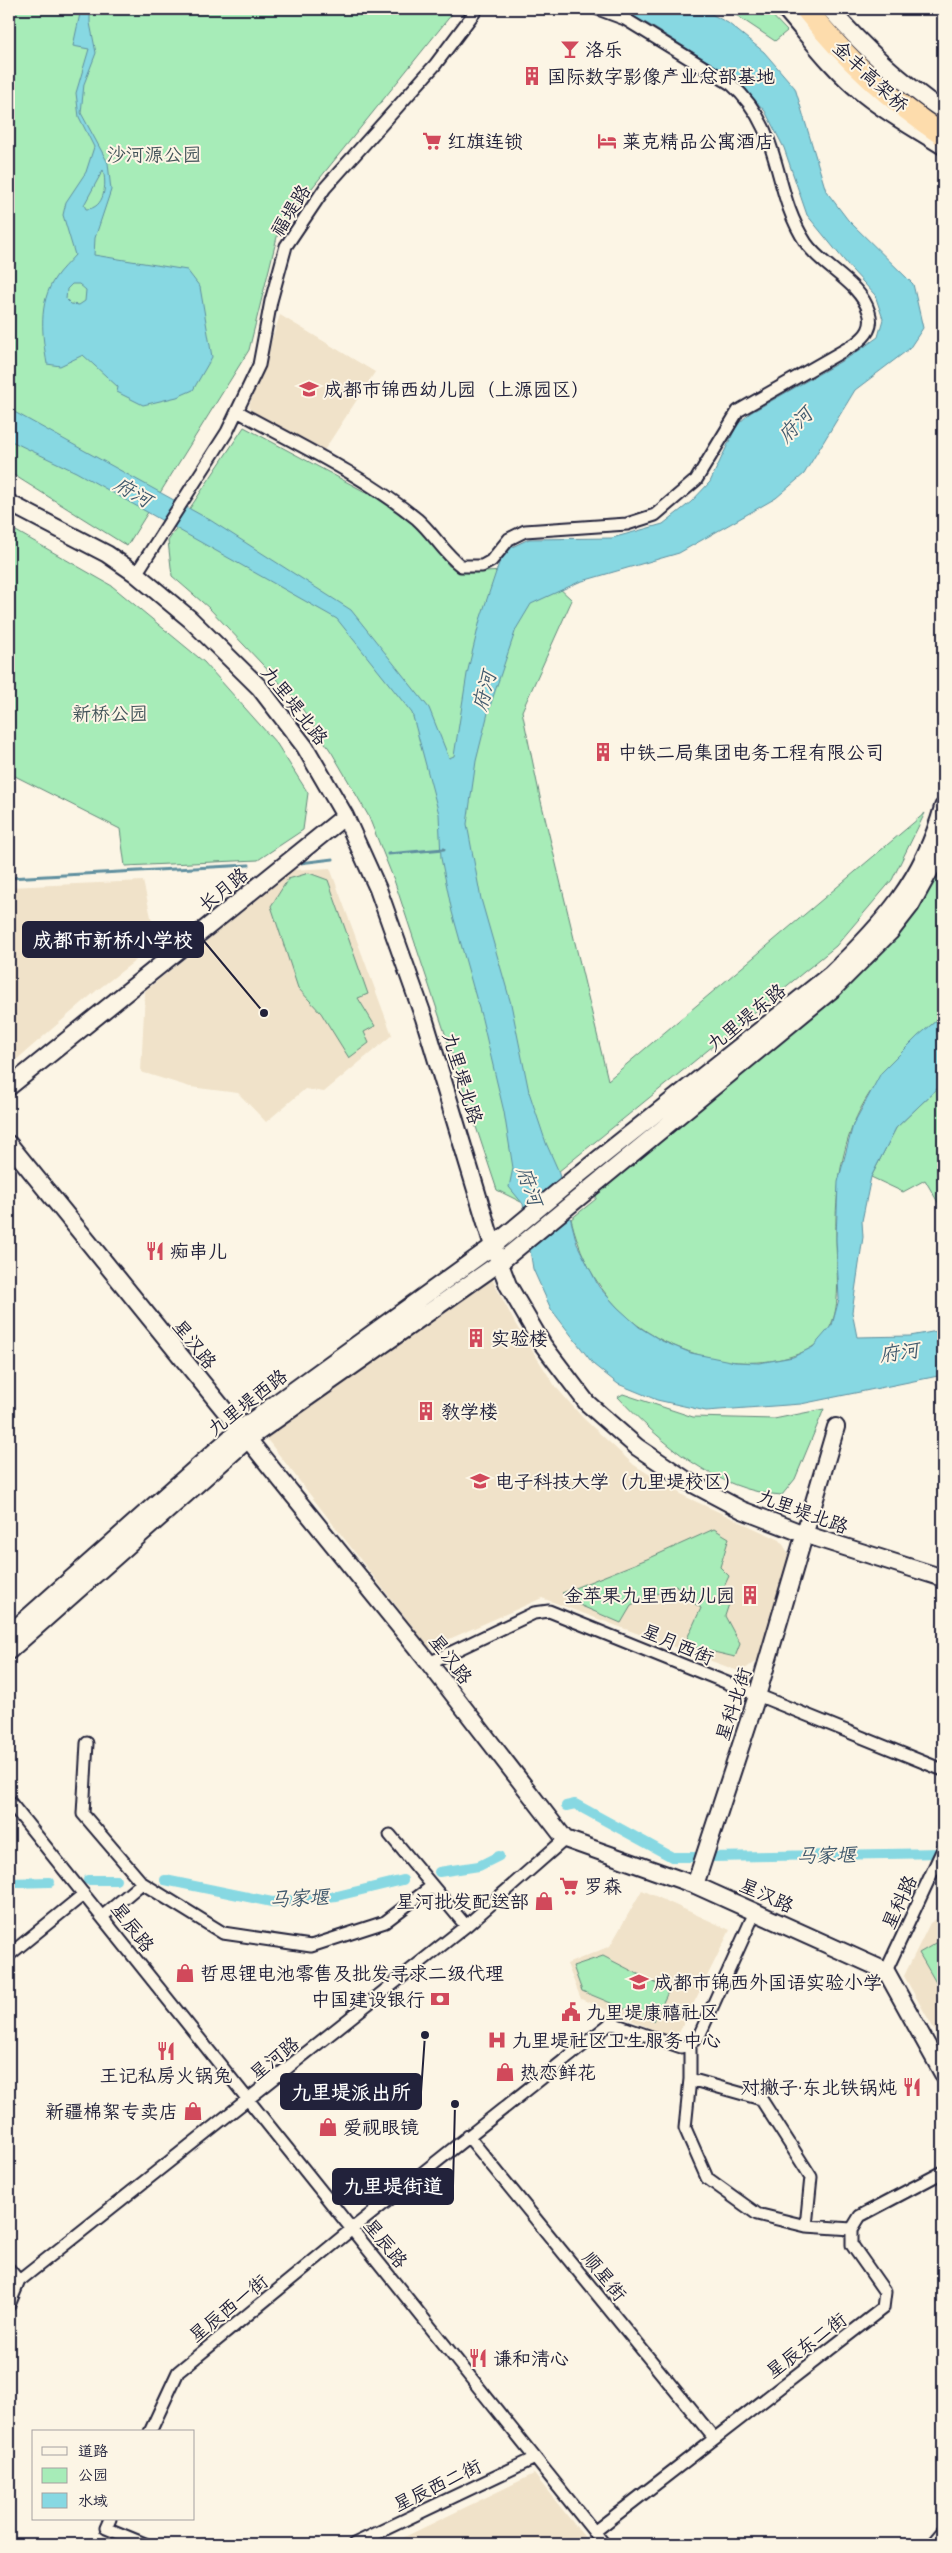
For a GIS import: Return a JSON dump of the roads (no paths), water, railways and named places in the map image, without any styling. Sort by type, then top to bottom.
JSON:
[{"type":"highway","name":"金丰高架桥","points":[[806,9],[841,51],[886,93],[943,135]]},
{"type":"highway","name":"金丰高架桥","points":[[816,9],[841,39],[873,69],[943,126]]},
{"type":"street","name":"福堤路","points":[[136,574],[189,495],[237,411],[259,365],[271,301],[286,246],[325,188],[435,65],[477,9]]},
{"type":"street","points":[[237,411],[321,458],[392,501],[417,520],[461,566],[482,566],[491,561],[509,539],[525,530],[627,524],[655,515],[696,480],[738,411],[855,344],[865,336],[870,326],[869,312],[861,297],[807,244],[799,231],[788,204],[768,134],[746,97],[731,84],[633,24],[598,9]]},
{"type":"street","points":[[785,9],[816,47],[859,90],[901,122],[943,146]]},
{"type":"street","points":[[830,9],[851,33],[902,80],[943,111]]},
{"type":"street","name":"九里堤北路","points":[[9,503],[107,554],[136,574],[190,620],[259,687],[305,747],[345,816],[378,889],[424,1018],[493,1246],[508,1285],[544,1345],[587,1403],[637,1447],[689,1482],[742,1510],[804,1534],[943,1578]]},
{"type":"street","name":"九里堤东路","points":[[525,1219],[778,1018],[831,974],[870,937],[899,901],[920,866],[936,831],[943,807]]},
{"type":"street","name":"长月路","points":[[9,1087],[345,816]]},
{"type":"street","points":[[9,1652],[243,1435],[499,1263],[578,1200],[669,1121],[834,988],[864,959],[911,905],[943,847]]},
{"type":"street","name":"星汉路","points":[[9,1144],[243,1435],[430,1663],[565,1839],[695,1885],[886,1971]]},
{"type":"street","name":"九里堤西路","points":[[9,1634],[243,1435],[493,1246],[525,1219]]},
{"type":"street","name":"星科北街","points":[[695,1885],[757,1696],[836,1426],[821,1444],[798,1518],[804,1534]]},
{"type":"street","name":"星月西街","points":[[430,1663],[534,1612],[548,1611],[943,1770]]},
{"type":"street","points":[[87,1743],[83,1814],[142,1883],[223,1933],[310,1946],[385,1922],[432,1886]]},
{"type":"street","name":"星辰路","points":[[9,1801],[604,2544]]},
{"type":"street","points":[[390,1835],[466,1926]]},
{"type":"street","name":"星河路","points":[[9,2305],[19,2281],[466,1926],[565,1839]]},
{"type":"street","name":"星科路","points":[[886,1971],[941,1854]]},
{"type":"street","points":[[103,1916],[142,1883]]},
{"type":"street","points":[[9,1955],[84,1894]]},
{"type":"street","points":[[755,1912],[699,2036],[690,2044],[690,2079],[685,2128],[707,2178],[757,2214],[806,2226],[852,2229],[860,2216],[943,2172]]},
{"type":"street","points":[[886,1971],[943,2074]]},
{"type":"street","name":"星辰西一街","points":[[151,2430],[178,2372],[352,2229],[611,2023],[681,2047],[690,2044]]},
{"type":"street","points":[[690,2079],[761,2099],[811,2177],[806,2226]]},
{"type":"street","name":"顺星街","points":[[468,2136],[714,2438]]},
{"type":"street","name":"星辰东二街","points":[[594,2532],[883,2308],[885,2292],[852,2245],[852,2229]]},
{"type":"street","points":[[9,2269],[19,2281]]},
{"type":"street","name":"星辰西二街","points":[[354,2544],[535,2458]]},
{"type":"street","points":[[108,2523],[145,2544]]},
{"type":"street","points":[[932,2544],[943,2531]]},
{"type":"water","points":[[81,9],[90,9],[90,23],[96,53],[84,84],[81,113],[108,163],[111,190],[95,238],[94,255],[187,270],[200,287],[212,357],[193,390],[177,397],[143,405],[117,392],[118,387],[83,355],[60,366],[47,364],[43,331],[46,298],[55,278],[75,255],[63,215],[66,202],[86,172],[94,147],[79,117],[76,93],[89,49],[73,46]],"holes":[[[103,170],[105,182],[101,200],[97,205],[86,209],[84,205]],[[72,284],[79,284],[86,290],[85,301],[79,305],[71,304],[66,299],[67,289]]]},
{"type":"water","name":"府河","points":[[616,9],[702,9],[728,23],[764,52],[795,88],[826,191],[848,220],[913,284],[923,328],[909,349],[855,390],[804,474],[776,498],[679,553],[579,582],[531,604],[516,629],[489,709],[476,761],[467,824],[481,899],[511,1004],[529,1092],[546,1143],[558,1170],[577,1244],[599,1287],[617,1307],[639,1327],[662,1341],[691,1353],[735,1362],[759,1363],[793,1357],[813,1347],[832,1325],[839,1299],[836,1239],[838,1182],[853,1125],[881,1073],[918,1036],[943,1015],[943,1083],[896,1128],[871,1177],[862,1221],[863,1237],[852,1312],[857,1337],[910,1336],[943,1330],[943,1375],[801,1404],[706,1411],[657,1400],[618,1384],[594,1365],[551,1309],[533,1269],[523,1204],[509,1187],[513,1168],[504,1112],[482,1019],[452,912],[441,858],[439,814],[412,713],[337,619],[76,472],[9,440],[9,409],[210,520],[351,610],[429,708],[449,758],[454,756],[467,674],[480,620],[499,563],[512,547],[529,539],[612,538],[663,524],[691,502],[710,482],[737,425],[750,413],[854,354],[878,337],[883,319],[875,295],[807,215],[784,148],[765,111],[733,77],[648,24]]},
{"type":"waterway","points":[[388,854],[444,849]]},
{"type":"waterway","points":[[300,863],[333,859]]},
{"type":"waterway","points":[[9,878],[249,865]]},
{"type":"waterway","name":"马家堰","points":[[566,1806],[575,1804],[672,1857],[694,1857]]},
{"type":"waterway","name":"马家堰","points":[[710,1857],[943,1853]]},
{"type":"waterway","name":"马家堰","points":[[439,1872],[479,1866],[499,1856]]},
{"type":"waterway","name":"马家堰","points":[[88,1880],[116,1880]]},
{"type":"waterway","name":"马家堰","points":[[165,1880],[272,1902],[337,1896],[403,1880]]},
{"type":"waterway","name":"马家堰","points":[[9,1883],[50,1882]]},
{"type":"place","name":"洛乐","points":[[570,49]]},
{"type":"place","name":"国际数字影像产业总部基地","points":[[532,76]]},
{"type":"place","name":"红旗连锁","points":[[432,141]]},
{"type":"place","name":"莱克精品公寓酒店","points":[[607,141]]},
{"type":"place","name":"成都市锦西幼儿园（上源园区）","points":[[309,389]]},
{"type":"place","name":"中铁二局集团电务工程有限公司","points":[[603,752]]},
{"type":"place","name":"成都市新桥小学校","points":[[264,1013]]},
{"type":"place","name":"痴串儿","points":[[155,1251]]},
{"type":"place","name":"实验楼","points":[[476,1338]]},
{"type":"place","name":"教学楼","points":[[426,1411]]},
{"type":"place","name":"电子科技大学（九里堤校区）","points":[[480,1481]]},
{"type":"place","name":"金苹果九里西幼儿园","points":[[750,1595]]},
{"type":"place","name":"罗森","points":[[569,1886]]},
{"type":"place","name":"星河批发配送部","points":[[544,1901]]},
{"type":"place","name":"哲思锂电池零售及批发寻求二级代理","points":[[185,1973]]},
{"type":"place","name":"成都市锦西外国语实验小学","points":[[639,1982]]},
{"type":"place","name":"中国建设银行","points":[[440,1999]]},
{"type":"place","name":"九里堤康禧社区","points":[[571,2012]]},
{"type":"place","name":"九里堤派出所","points":[[425,2035]]},
{"type":"place","name":"九里堤社区卫生服务中心","points":[[497,2040]]},
{"type":"place","name":"王记私房火锅兔","points":[[166,2051]]},
{"type":"place","name":"热恋鲜花","points":[[505,2072]]},
{"type":"place","name":"对撇子·东北铁锅炖","points":[[912,2087]]},
{"type":"place","name":"九里堤街道","points":[[455,2104]]},
{"type":"place","name":"新疆棉絮专卖店","points":[[193,2111]]},
{"type":"place","name":"爱视眼镜","points":[[328,2127]]},
{"type":"place","name":"谦和清心","points":[[478,2358]]},
{"type":"park label","name":"沙河源公园","points":[[154,154]]},
{"type":"park label","name":"新桥公园","points":[[110,713]]}]
